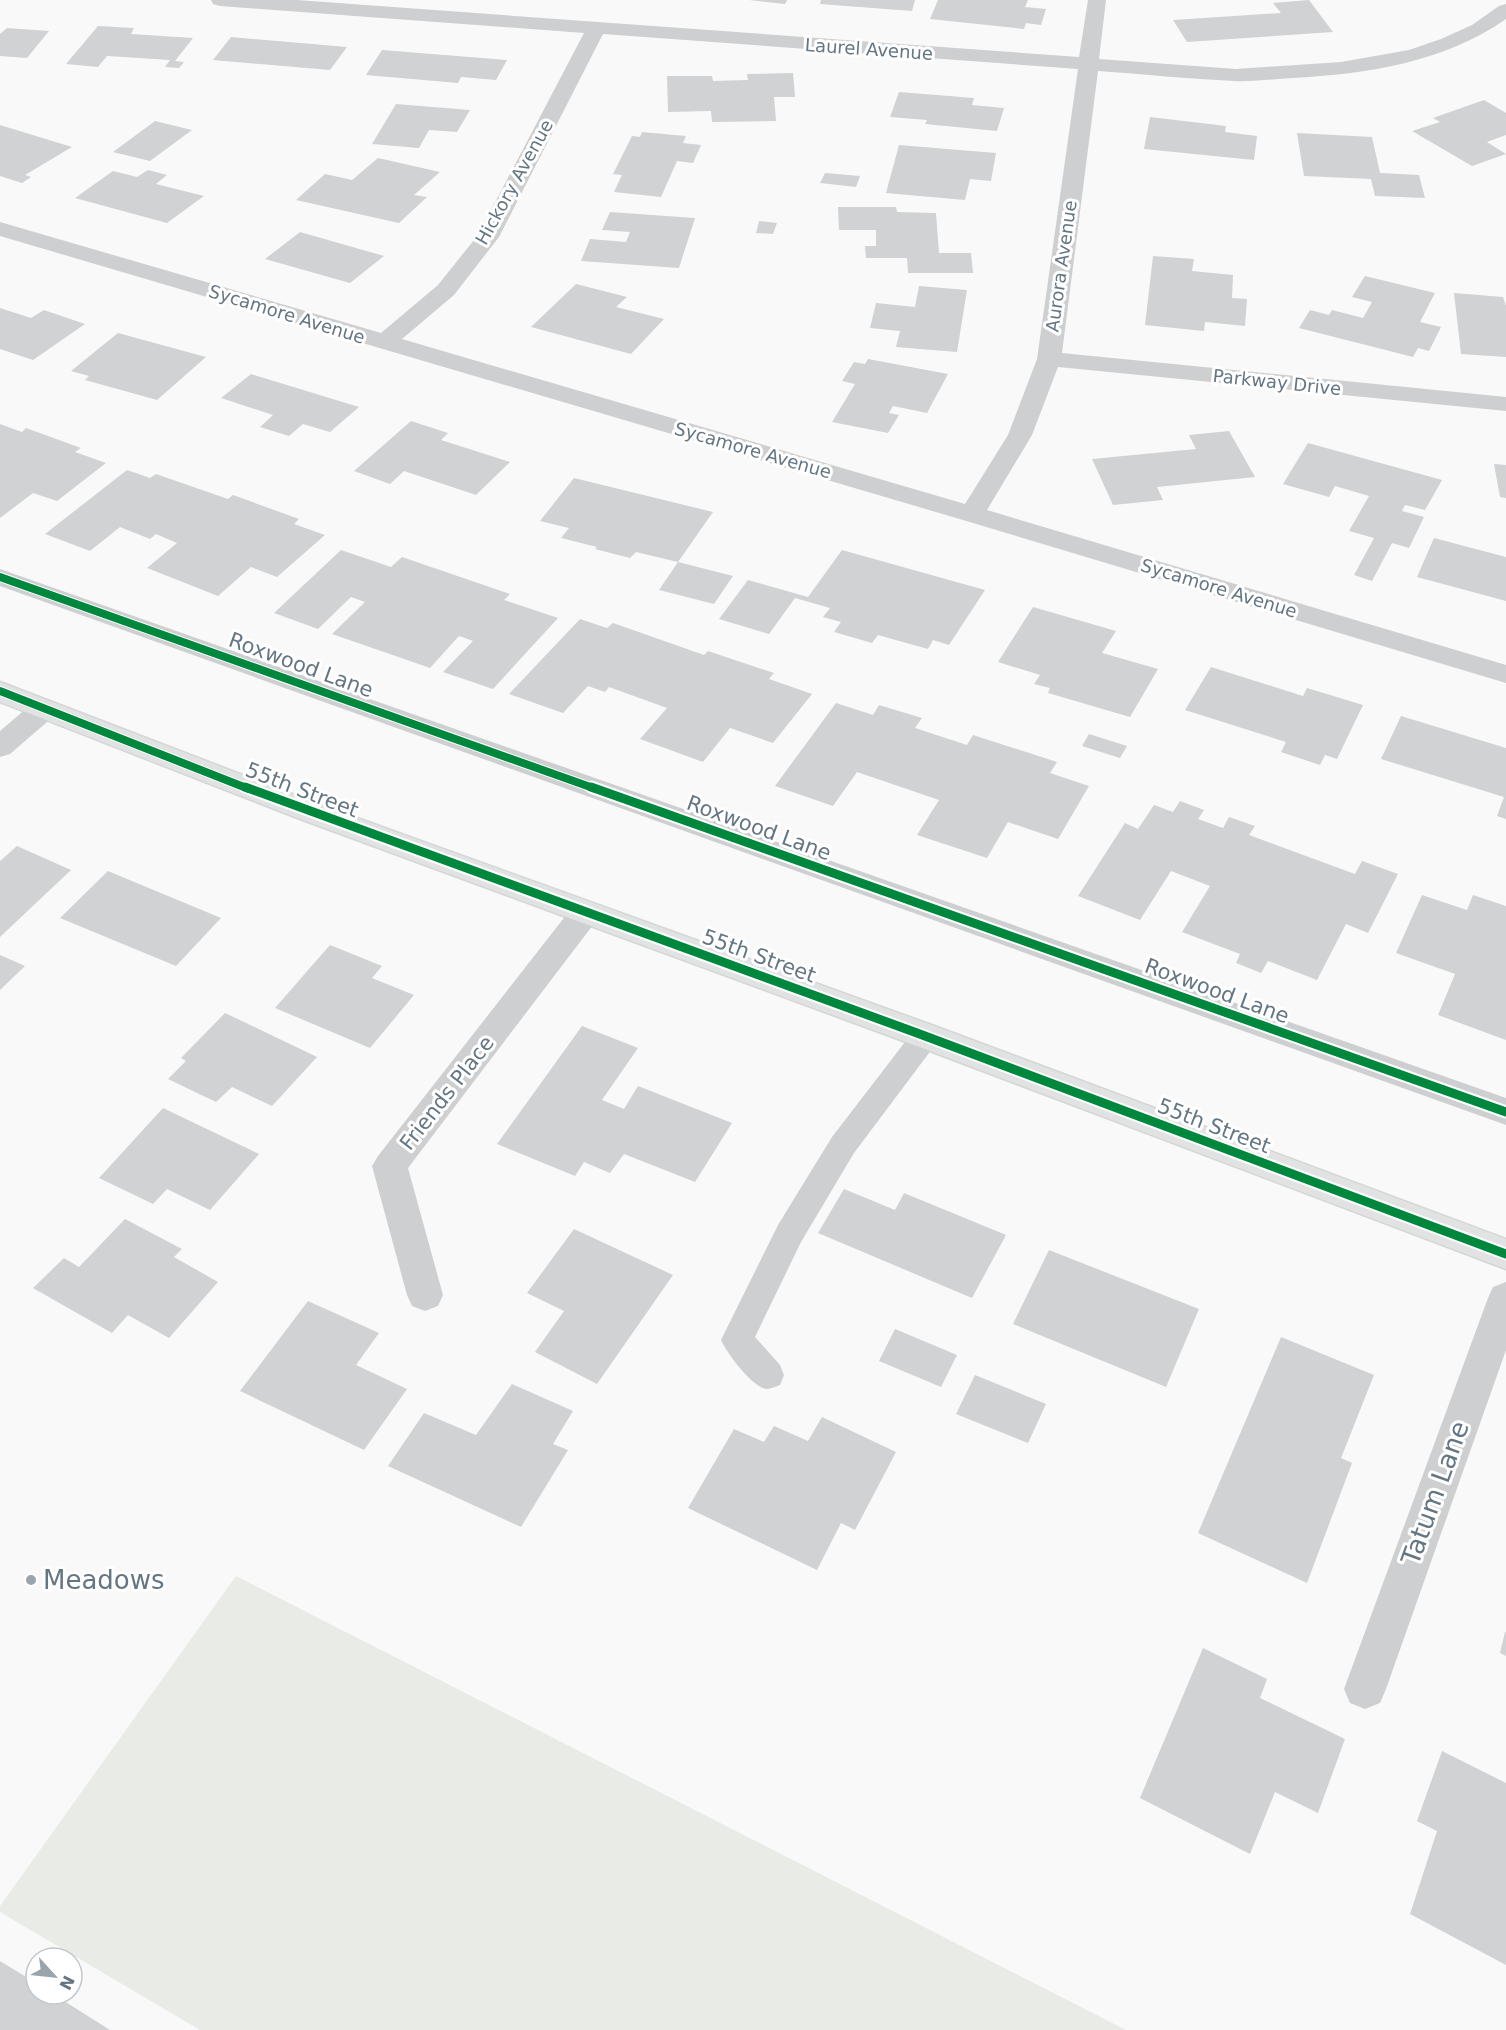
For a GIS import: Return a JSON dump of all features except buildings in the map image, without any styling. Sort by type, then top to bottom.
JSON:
[{"type":"main road","name":"55th Street","points":[[0,691],[350,828],[925,1037],[1506,1254]]},
{"type":"street","name":"Laurel Avenue","points":[[220,0],[596,30],[1236,75],[1311,72],[1380,62],[1439,46],[1488,25],[1506,10]]},
{"type":"street","name":"Aurora Avenue","points":[[972,514],[1020,435],[1049,359],[1097,0]]},
{"type":"street","name":"Hickory Avenue","points":[[384,343],[446,290],[488,237],[596,30]]},
{"type":"street","name":"Sycamore Avenue","points":[[0,229],[972,514],[1506,674]]},
{"type":"street","name":"Parkway Drive","points":[[1049,359],[1506,405]]},
{"type":"street","name":"Roxwood Lane","points":[[0,577],[1506,1112]]},
{"type":"street","points":[[0,747],[44,709]]},
{"type":"street","name":"Friends Place","points":[[425,1295],[390,1166],[585,913]]},
{"type":"street","name":"Tatum Lane","points":[[1365,1689],[1506,1298]]},
{"type":"lane","points":[[768,1375],[737,1340],[789,1234],[843,1145],[925,1037]]},
{"type":"shaded area","points":[[236,1576],[1126,2030],[200,2030],[84,1962],[84,1946],[58,1946],[0,1912],[0,1906]]},
{"type":"cycle path","points":[[0,577],[1506,1112]]},
{"type":"cycle path","points":[[0,691],[310,812],[917,1033],[1506,1254]]},
{"type":"place","name":"Meadows","points":[[31,1580]]}]
